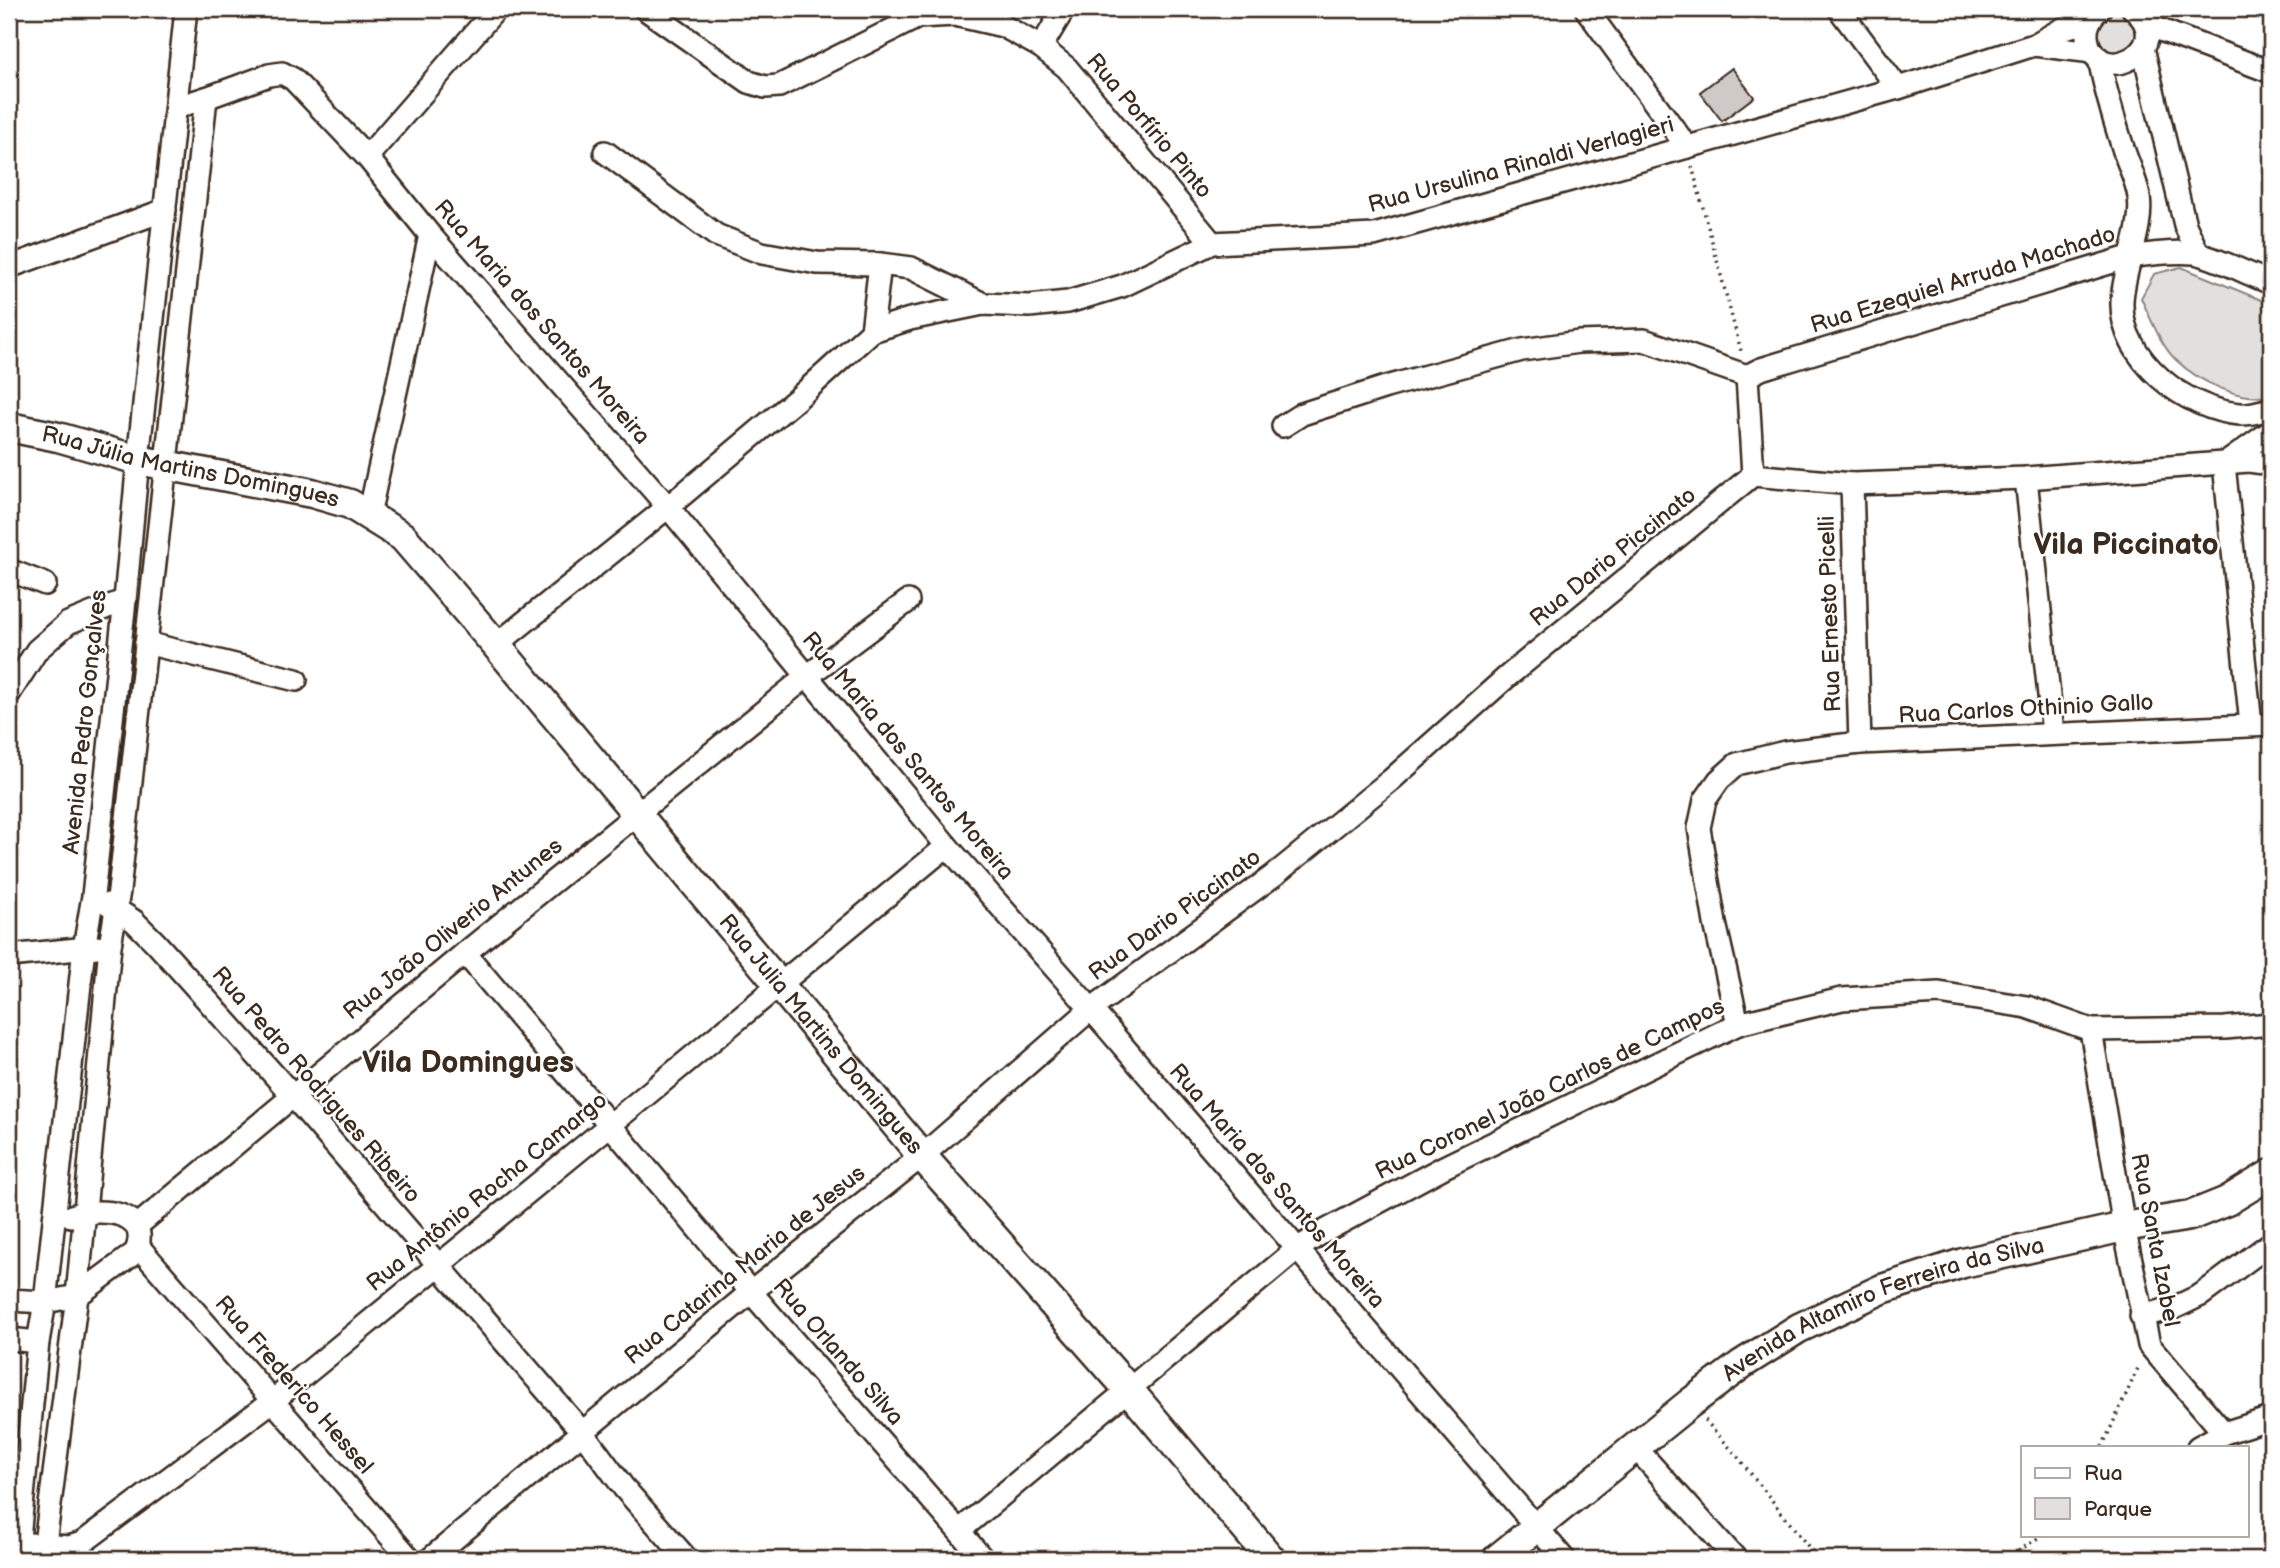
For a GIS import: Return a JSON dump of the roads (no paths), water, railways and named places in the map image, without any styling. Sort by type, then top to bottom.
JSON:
[{"type":"main road","name":"Rua Júlia Martins Domingues","points":[[9,427],[58,437],[138,460],[312,493],[350,505],[369,515]]},
{"type":"main road","name":"Rua Julia Martins Domingues","points":[[369,515],[403,537],[922,1156],[1129,1390],[1272,1559]]},
{"type":"main road","name":"Avenida Altamiro Ferreira da Silva","points":[[1497,1559],[1690,1403],[1742,1364],[1799,1328],[1882,1289],[1963,1263],[2124,1227],[2190,1216],[2227,1201],[2271,1174]]},
{"type":"street","name":"Avenida Pedro Gonçalves","points":[[15,1546],[84,948],[93,896],[186,9]]},
{"type":"street","points":[[367,157],[496,9]]},
{"type":"street","name":"Rua Porfírio Pinto","points":[[645,9],[749,82],[765,87],[779,86],[918,17],[955,15],[1003,26],[1041,47],[1067,68],[1212,243]]},
{"type":"street","points":[[1041,47],[1064,9]]},
{"type":"street","points":[[1586,9],[1687,147]]},
{"type":"street","points":[[1839,9],[1898,88]]},
{"type":"street","points":[[2092,14],[2087,31],[2088,42],[2096,55],[2139,198],[2137,231],[2129,257],[2122,303],[2126,332],[2138,355],[2163,381],[2205,407],[2241,414],[2271,409]]},
{"type":"street","name":"Rua Ursulina Rinaldi Verlagieri","points":[[496,645],[668,507],[872,331],[909,319],[983,304],[1029,306],[1068,302],[1122,286],[1212,243],[1374,235],[1898,88],[2035,45],[2092,14]]},
{"type":"street","points":[[2139,16],[2147,32],[2143,48],[2185,225],[2197,253],[2271,283]]},
{"type":"street","points":[[2139,16],[2271,72]]},
{"type":"street","name":"Rua Ursulina Rinaldi Verlagieri","points":[[2035,45],[2096,55],[2108,62],[2128,61],[2143,48]]},
{"type":"street","name":"Rua Maria dos Santos Moreira","points":[[177,107],[269,75],[282,73],[293,79],[367,157],[430,235],[668,507],[947,846],[1091,1009],[1564,1559]]},
{"type":"street","points":[[44,1553],[77,1296],[110,946],[117,908],[206,98]]},
{"type":"street","points":[[605,152],[716,235],[762,253],[817,263],[880,264],[911,268],[983,304]]},
{"type":"street","points":[[9,267],[165,210]]},
{"type":"street","points":[[369,515],[430,235]]},
{"type":"street","name":"Rua Ezequiel Arruda Machado","points":[[1747,376],[1770,366],[2129,257],[2171,252],[2197,253]]},
{"type":"street","points":[[872,331],[880,264]]},
{"type":"street","points":[[1283,426],[1302,414],[1386,387],[1522,350],[1579,342],[1644,340],[1747,376],[1753,475],[1852,484],[2026,478],[2249,461],[2271,464]]},
{"type":"street","points":[[2224,464],[2271,431]]},
{"type":"street","points":[[2224,464],[2261,725]]},
{"type":"street","name":"Rua Dario Piccinato","points":[[1091,1009],[1273,876],[1391,780],[1507,676],[1753,475]]},
{"type":"street","points":[[2026,478],[2053,733]]},
{"type":"street","name":"Rua Ernesto Picelli","points":[[1852,484],[1860,743]]},
{"type":"street","points":[[9,570],[45,584]]},
{"type":"street","points":[[9,694],[37,650],[68,622],[125,600]]},
{"type":"street","name":"Rua João Oliverio Antunes","points":[[77,1296],[134,1255],[138,1236],[292,1095],[806,677],[908,601]]},
{"type":"street","points":[[146,643],[296,680]]},
{"type":"street","name":"Rua Carlos Othinio Gallo","points":[[1738,1024],[1715,923],[1699,828],[1705,800],[1719,780],[1737,764],[1785,752],[1860,743],[2261,725]]},
{"type":"street","name":"Rua Antônio Rocha Camargo","points":[[15,1546],[44,1553],[82,1543],[274,1400],[947,846]]},
{"type":"street","name":"Rua Pedro Rodrigues Ribeiro","points":[[93,896],[117,908],[156,943],[292,1095],[583,1433],[624,1488],[687,1559]]},
{"type":"street","points":[[9,956],[110,946]]},
{"type":"street","name":"Rua Orlando Silva","points":[[465,953],[751,1292],[983,1559]]},
{"type":"street","name":"Rua Coronel João Carlos de Campos","points":[[959,1531],[1297,1249],[1444,1167],[1738,1024],[1842,999],[1939,993],[2027,1006],[2091,1030],[2225,1028],[2271,1024]]},
{"type":"street","name":"Rua Catarina Maria de Jesus","points":[[430,1559],[751,1292],[922,1156],[1091,1009]]},
{"type":"street","name":"Rua Santa Izabel","points":[[2091,1030],[2124,1227],[2149,1345],[2224,1433]]},
{"type":"street","points":[[52,1222],[83,1212],[108,1211],[125,1216],[138,1236]]},
{"type":"street","name":"Rua Frederico Hessel","points":[[138,1236],[410,1559]]},
{"type":"street","points":[[2141,1316],[2174,1308],[2201,1294],[2271,1243]]},
{"type":"street","points":[[9,1300],[45,1302],[77,1296]]},
{"type":"street","points":[[9,1339],[38,1342]]},
{"type":"street","points":[[2200,1446],[2224,1433],[2271,1418]]},
{"type":"street","points":[[1635,1447],[1736,1559]]},
{"type":"district","name":"Vila Piccinato","points":[[2126,545]]},
{"type":"district","name":"Vila Domingues","points":[[468,1063]]}]
